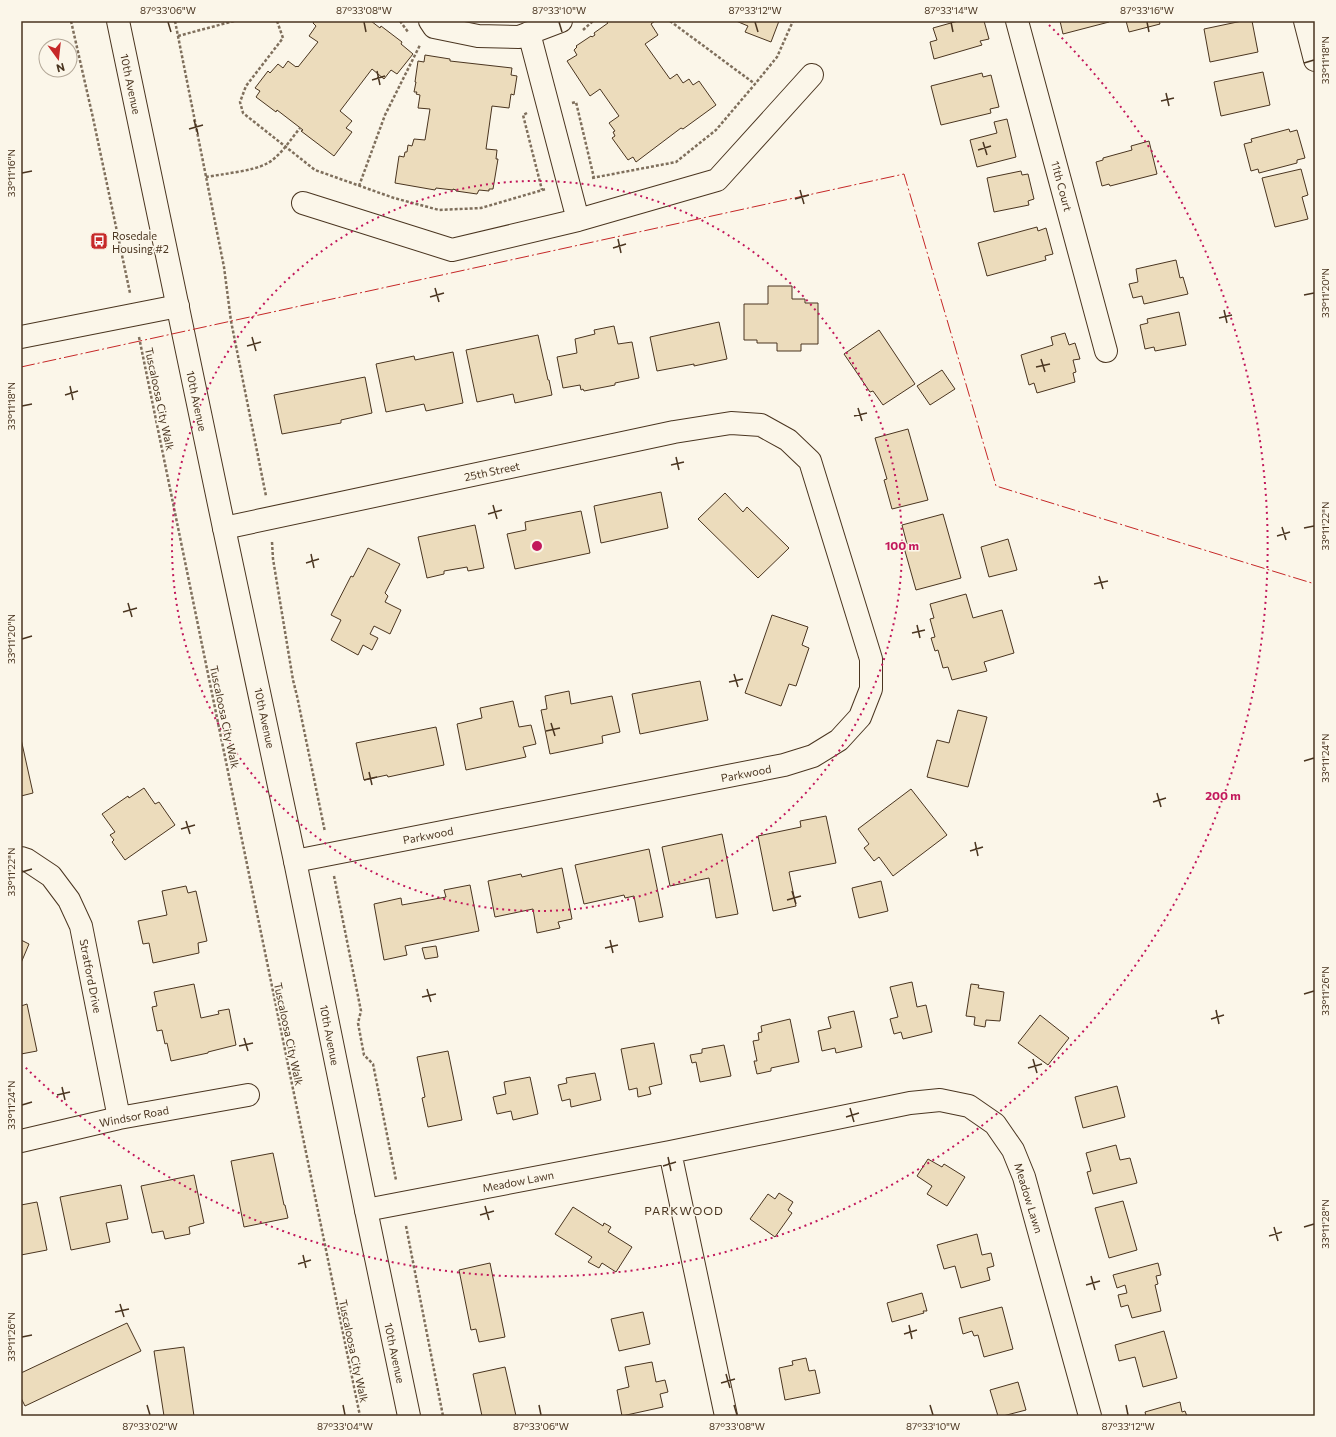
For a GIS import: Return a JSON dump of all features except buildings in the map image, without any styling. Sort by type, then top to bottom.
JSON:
[{"type":"street","name":"10th Avenue","points":[[118,21],[295,861],[409,1416]]},
{"type":"street","points":[[426,31],[434,27],[478,36],[520,37],[561,21]]},
{"type":"street","name":"11th Court","points":[[1017,21],[1106,351]]},
{"type":"street","points":[[1305,21],[1315,60]]},
{"type":"street","points":[[529,33],[578,220]]},
{"type":"street","points":[[303,203],[452,250],[578,220],[717,180],[812,75]]},
{"type":"street","points":[[21,337],[178,306]]},
{"type":"street","name":"25th Street","points":[[224,528],[674,432],[731,423],[761,425]]},
{"type":"street","name":"Parkwood","points":[[295,861],[784,765],[813,756],[839,740],[860,717],[872,689],[872,659],[810,462],[788,440],[761,425]]},
{"type":"street","name":"Stratford Drive","points":[[21,858],[27,860],[51,876],[69,900],[81,926],[119,1118]]},
{"type":"street","name":"Windsor Road","points":[[21,1141],[119,1118],[248,1095]]},
{"type":"street","name":"Meadow Lawn","points":[[366,1210],[670,1152],[910,1103],[940,1100],[970,1106],[995,1124],[1013,1150],[1024,1178],[1090,1416]]},
{"type":"street","points":[[670,1152],[726,1416]]},
{"type":"path","name":"Tuscaloosa City Walk","points":[[71,21],[101,154],[360,1416]]},
{"type":"path","points":[[175,21],[224,267],[231,321],[270,518],[273,559],[293,680],[362,1011],[358,1023],[364,1055],[373,1064],[443,1416]]},
{"type":"path","points":[[178,36],[234,21]]},
{"type":"path","points":[[277,21],[283,38],[246,86],[240,102],[243,114],[315,170],[394,198],[439,210],[481,208],[542,190],[676,162],[716,130],[755,84],[777,57],[793,21]]},
{"type":"path","points":[[400,21],[410,35]]},
{"type":"path","points":[[582,31],[593,21]]},
{"type":"path","points":[[670,21],[755,84]]},
{"type":"path","points":[[359,186],[385,115],[426,31]]},
{"type":"path","points":[[570,103],[576,102],[594,178]]},
{"type":"path","points":[[531,112],[523,115],[542,190]]},
{"type":"path","points":[[206,177],[247,170],[266,164],[286,146],[300,128]]},
{"type":"power","points":[[21,367],[904,174],[996,486],[1315,584]]},
{"type":"place","name":"Rosedale Housing #2","points":[[99,241]]},
{"type":"district","name":"PARKWOOD","points":[[684,1210]]}]
